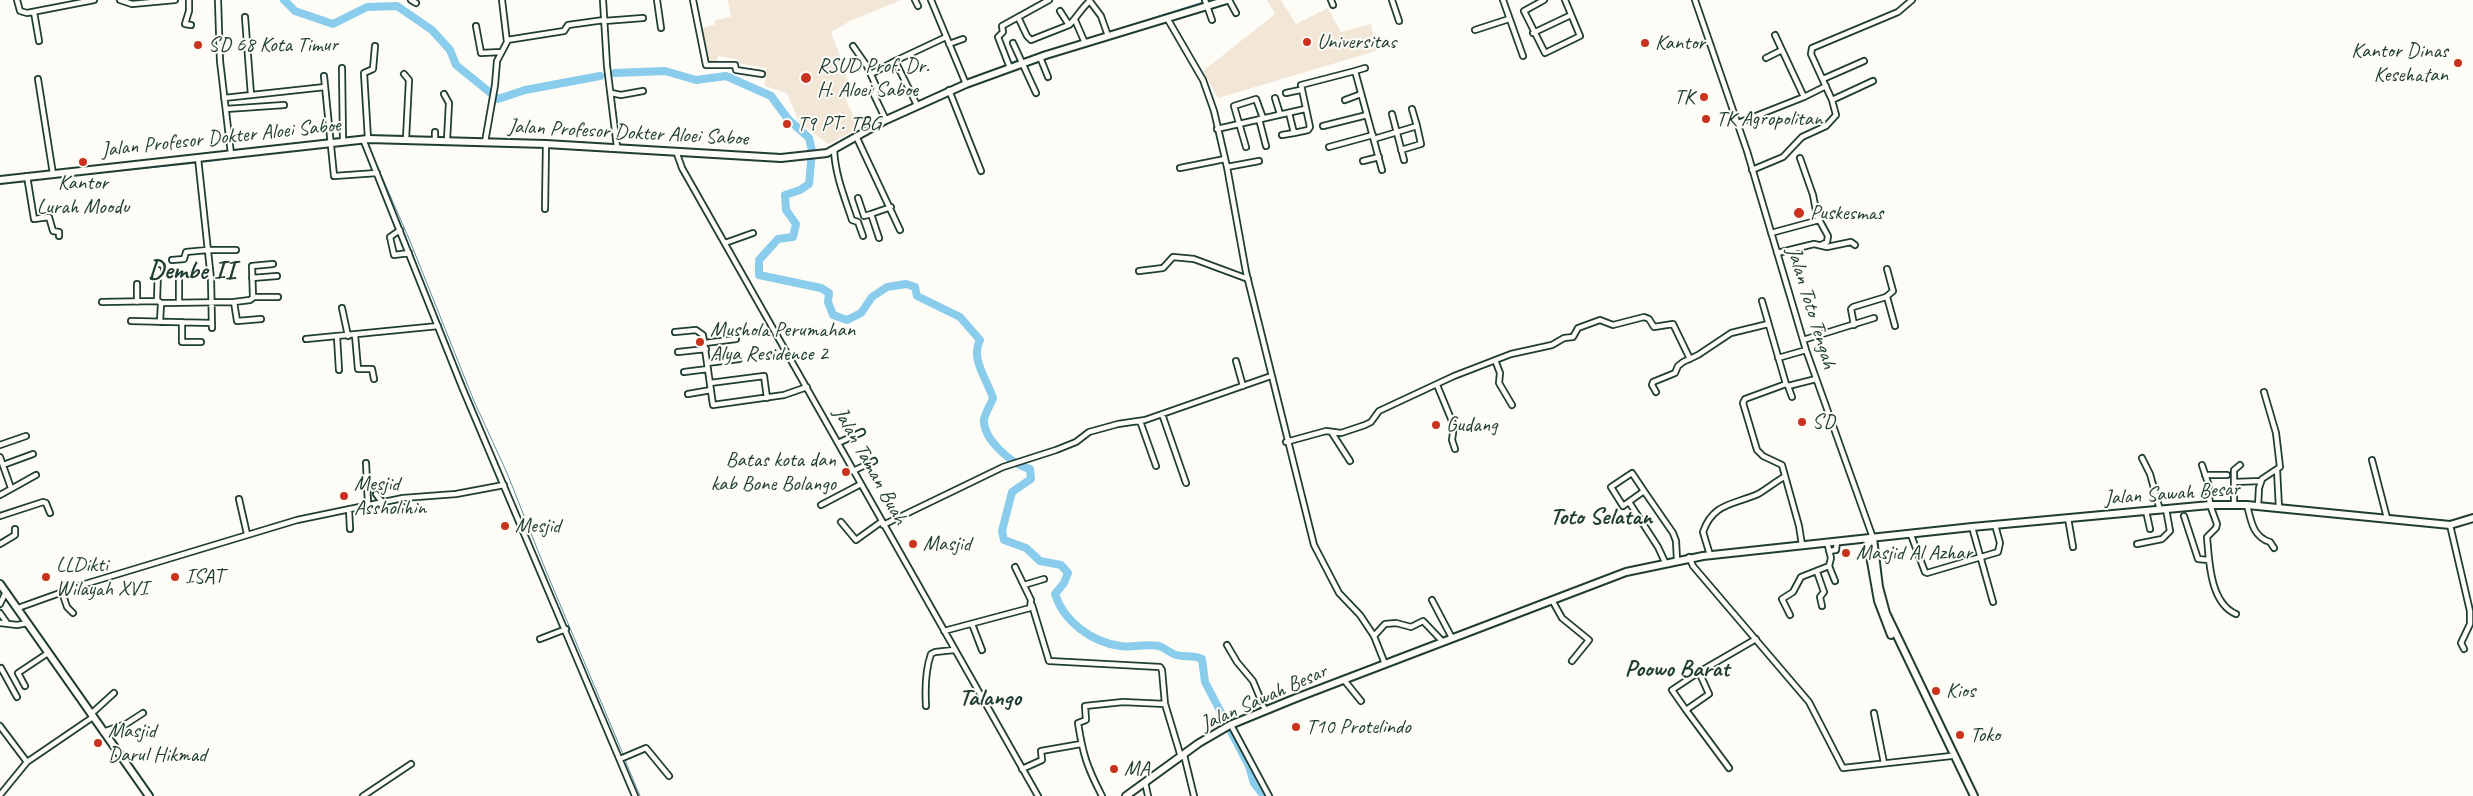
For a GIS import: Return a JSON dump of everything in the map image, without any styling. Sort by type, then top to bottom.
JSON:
[{"type":"main road","name":"Jalan Profesor Dokter Aloei Saboe","points":[[0,180],[298,145],[366,139],[406,139],[435,136],[446,140],[676,150],[781,158],[820,155],[834,149],[885,117],[1008,64],[1040,57],[1084,40],[1167,18],[1206,3],[1228,0]]},
{"type":"main road","name":"Jalan Sawah Besar","points":[[1126,796],[1230,725],[1265,710],[1626,572],[1689,557],[1911,535],[1972,527],[2210,505],[2247,505],[2450,524],[2473,518]]},
{"type":"main road","points":[[1870,538],[1881,605],[1888,629],[1970,796]]},
{"type":"main road","points":[[0,584],[148,796]]},
{"type":"main road","points":[[1881,605],[1974,796]]},
{"type":"street","points":[[17,0],[20,11],[34,12],[94,0]]},
{"type":"street","points":[[120,0],[132,4],[175,0]]},
{"type":"street","points":[[189,0],[189,11],[185,24],[191,25]]},
{"type":"street","points":[[218,0],[220,60],[231,154]]},
{"type":"street","points":[[411,0],[416,3]]},
{"type":"street","points":[[485,142],[497,61],[507,40],[502,0]]},
{"type":"street","points":[[603,0],[607,66],[617,148]]},
{"type":"street","points":[[657,0],[661,28]]},
{"type":"street","points":[[693,0],[706,65],[735,65],[736,70],[762,74]]},
{"type":"street","points":[[915,0],[918,6]]},
{"type":"street","points":[[931,0],[965,81]]},
{"type":"street","points":[[1008,64],[998,36],[1003,32],[1003,25],[1049,0]]},
{"type":"street","points":[[1018,17],[1027,36],[1032,40],[1068,25],[1075,20],[1078,11],[1090,0],[1101,16],[1108,34]]},
{"type":"street","points":[[1228,0],[1236,13]]},
{"type":"street","points":[[1392,0],[1399,21]]},
{"type":"street","points":[[1503,0],[1523,56]]},
{"type":"street","points":[[1544,0],[1524,10],[1533,33],[1545,53],[1578,38],[1579,32],[1565,0]]},
{"type":"street","name":"Jalan Toto Tengah","points":[[1695,0],[1738,123],[1806,350],[1870,538]]},
{"type":"street","points":[[1752,170],[1780,159],[1802,137],[1826,126],[1837,113],[1811,54],[1812,48],[1898,12],[1912,0]]},
{"type":"street","points":[[1206,3],[1212,20]]},
{"type":"street","points":[[1060,11],[1068,25]]},
{"type":"street","points":[[34,12],[39,41]]},
{"type":"street","points":[[1533,33],[1571,15]]},
{"type":"street","points":[[245,16],[251,95]]},
{"type":"street","points":[[507,40],[552,34],[564,31],[567,25],[592,20],[643,18]]},
{"type":"street","points":[[1167,18],[1203,80],[1217,129],[1227,167],[1248,279],[1286,442],[1318,555],[1339,594],[1360,615],[1374,636],[1385,664]]},
{"type":"street","points":[[1475,30],[1509,18]]},
{"type":"street","points":[[1075,20],[1084,40]]},
{"type":"street","points":[[476,26],[481,53],[501,52]]},
{"type":"street","points":[[1775,35],[1804,96]]},
{"type":"street","points":[[871,74],[946,37]]},
{"type":"street","points":[[949,44],[963,39]]},
{"type":"street","points":[[1013,43],[1036,93]]},
{"type":"street","points":[[375,46],[373,69],[364,74],[366,139],[377,173],[438,326],[635,796]]},
{"type":"street","points":[[853,46],[871,74],[877,88],[874,95],[885,117]]},
{"type":"street","points":[[1766,58],[1782,50]]},
{"type":"street","points":[[1040,57],[1048,77]]},
{"type":"street","points":[[896,61],[916,103]]},
{"type":"street","points":[[1823,79],[1864,61]]},
{"type":"street","points":[[342,68],[343,141]]},
{"type":"street","points":[[1282,135],[1309,128],[1300,90],[1301,85],[1365,68]]},
{"type":"street","points":[[1355,71],[1382,170]]},
{"type":"street","points":[[404,74],[409,80],[406,139]]},
{"type":"street","points":[[324,76],[329,142],[334,176],[377,173]]},
{"type":"street","points":[[38,79],[53,174]]},
{"type":"street","points":[[1832,100],[1873,82]]},
{"type":"street","points":[[1738,123],[1826,86]]},
{"type":"street","points":[[224,98],[325,87]]},
{"type":"street","points":[[949,90],[981,171]]},
{"type":"street","points":[[1286,92],[1300,90]]},
{"type":"street","points":[[611,94],[621,95],[643,91]]},
{"type":"street","points":[[444,94],[449,103],[446,140]]},
{"type":"street","points":[[1345,100],[1361,94]]},
{"type":"street","points":[[1275,98],[1280,114]]},
{"type":"street","points":[[1246,147],[1234,106],[1254,99],[1258,102],[1266,146]]},
{"type":"street","points":[[226,109],[284,105]]},
{"type":"street","points":[[1217,129],[1305,109]]},
{"type":"street","points":[[1401,150],[1421,144],[1412,109]]},
{"type":"street","points":[[1289,113],[1294,133]]},
{"type":"street","points":[[1392,114],[1404,160]]},
{"type":"street","points":[[1323,126],[1367,115]]},
{"type":"street","points":[[1329,147],[1417,126]]},
{"type":"street","points":[[856,136],[900,230]]},
{"type":"street","points":[[545,209],[546,144]]},
{"type":"street","points":[[834,149],[836,173],[852,220],[858,222],[864,236]]},
{"type":"street","name":"Jalan Taman Buah","points":[[676,150],[682,168],[1038,796]]},
{"type":"street","points":[[1363,161],[1379,157]]},
{"type":"street","points":[[131,321],[182,322],[212,326],[212,303],[198,158]]},
{"type":"street","points":[[1800,158],[1812,191],[1819,220],[1828,236],[1827,242],[1821,245]]},
{"type":"street","points":[[1180,168],[1225,159]]},
{"type":"street","points":[[1227,167],[1259,161]]},
{"type":"street","points":[[27,176],[34,219],[49,217],[53,231],[59,232],[59,236]]},
{"type":"street","points":[[858,198],[864,216],[890,207]]},
{"type":"street","points":[[871,214],[879,238]]},
{"type":"street","points":[[1771,233],[1819,220]]},
{"type":"street","points":[[400,230],[390,237],[394,255],[409,253]]},
{"type":"street","points":[[726,243],[753,233]]},
{"type":"street","points":[[1777,253],[1814,244],[1827,247],[1848,242],[1855,245]]},
{"type":"street","points":[[172,260],[184,258],[186,252],[236,250]]},
{"type":"street","points":[[1139,271],[1163,268],[1173,257],[1186,257],[1248,279]]},
{"type":"street","points":[[253,297],[252,266],[273,264]]},
{"type":"street","points":[[1854,325],[1853,307],[1887,297],[1893,291],[1887,269]]},
{"type":"street","points":[[158,270],[160,322]]},
{"type":"street","points":[[252,278],[277,276]]},
{"type":"street","points":[[179,280],[179,302]]},
{"type":"street","points":[[137,284],[137,302]]},
{"type":"street","points":[[102,302],[212,303],[250,300],[253,297],[278,297]]},
{"type":"street","points":[[1887,297],[1895,326]]},
{"type":"street","points":[[1762,301],[1778,358],[1792,397]]},
{"type":"street","points":[[234,302],[236,321],[261,319]]},
{"type":"street","points":[[342,308],[348,336]]},
{"type":"street","points":[[1286,442],[1323,432],[1332,431],[1338,434],[1369,424],[1379,411],[1495,360],[1521,351],[1552,345],[1562,339],[1574,336],[1576,329],[1600,320],[1613,325],[1644,317],[1648,318],[1655,327],[1674,325],[1690,359]]},
{"type":"street","points":[[1803,340],[1874,318]]},
{"type":"street","points":[[182,322],[182,342],[201,342]]},
{"type":"street","points":[[1656,392],[1652,385],[1653,382],[1675,373],[1678,366],[1731,333],[1768,324]]},
{"type":"street","points":[[306,339],[438,326]]},
{"type":"street","points":[[675,332],[696,330],[703,335],[713,405],[766,398],[807,387]]},
{"type":"street","points":[[355,335],[358,369],[372,369],[374,379]]},
{"type":"street","points":[[337,337],[339,370]]},
{"type":"street","points":[[705,343],[736,340]]},
{"type":"street","points":[[678,352],[706,349]]},
{"type":"street","points":[[1778,358],[1806,350]]},
{"type":"street","points":[[707,363],[739,359]]},
{"type":"street","points":[[1495,360],[1500,373],[1499,383],[1512,405]]},
{"type":"street","points":[[1236,361],[1243,386]]},
{"type":"street","points":[[684,372],[708,369]]},
{"type":"street","points":[[710,383],[764,376],[766,398]]},
{"type":"street","points":[[841,522],[856,540],[882,523],[1003,467],[1076,442],[1094,430],[1162,414],[1271,376]]},
{"type":"street","points":[[1802,545],[1799,526],[1780,464],[1763,456],[1757,450],[1742,401],[1787,385],[1816,378]]},
{"type":"street","points":[[1437,385],[1454,426],[1452,440],[1455,449]]},
{"type":"street","points":[[688,394],[711,390]]},
{"type":"street","points":[[2264,392],[2276,433],[2279,453],[2280,467],[2277,470],[2279,508]]},
{"type":"street","points":[[1162,414],[1186,484]]},
{"type":"street","points":[[1140,420],[1156,466]]},
{"type":"street","points":[[1332,431],[1350,461]]},
{"type":"street","points":[[838,443],[862,432]]},
{"type":"street","points":[[0,444],[26,436]]},
{"type":"street","points":[[3,465],[33,454]]},
{"type":"street","points":[[0,458],[11,488]]},
{"type":"street","points":[[2137,544],[2162,539],[2170,531],[2150,474],[2142,458]]},
{"type":"street","points":[[2372,460],[2387,518]]},
{"type":"street","points":[[853,470],[874,461]]},
{"type":"street","points":[[366,463],[368,504]]},
{"type":"street","points":[[2202,464],[2210,505],[2217,526],[2207,537],[2211,576],[2223,605],[2227,610],[2236,614]]},
{"type":"street","points":[[2234,505],[2234,469],[2240,465]]},
{"type":"street","points":[[2258,506],[2261,480],[2267,474],[2277,470]]},
{"type":"street","points":[[1644,491],[1622,505],[1612,486],[1632,473],[1644,491],[1674,536],[1677,560]]},
{"type":"street","points":[[0,495],[36,475]]},
{"type":"street","points":[[2205,476],[2227,475]]},
{"type":"street","points":[[1710,555],[1703,532],[1712,514],[1730,503],[1764,491],[1784,477]]},
{"type":"street","points":[[2234,482],[2261,480]]},
{"type":"street","points":[[821,505],[861,484]]},
{"type":"street","points":[[18,608],[62,592],[297,520],[368,504],[467,492],[504,485]]},
{"type":"street","points":[[376,494],[382,502]]},
{"type":"street","points":[[239,499],[247,534]]},
{"type":"street","points":[[0,516],[43,502],[46,503],[50,512]]},
{"type":"street","points":[[1629,502],[1658,547],[1665,562]]},
{"type":"street","points":[[2247,505],[2255,531],[2260,538],[2270,542],[2274,548]]},
{"type":"street","points":[[349,509],[350,529]]},
{"type":"street","points":[[2146,511],[2150,529]]},
{"type":"street","points":[[2184,516],[2198,559],[2208,560]]},
{"type":"street","points":[[2068,518],[2073,547]]},
{"type":"street","points":[[2450,524],[2470,611],[2470,624],[2461,643],[2464,649]]},
{"type":"street","points":[[1911,535],[1914,547],[1926,573],[1998,552],[2000,543],[1995,525]]},
{"type":"street","points":[[1972,527],[1992,602]]},
{"type":"street","points":[[0,544],[15,535],[15,529]]},
{"type":"street","points":[[1826,542],[1831,561],[1829,566],[1835,581]]},
{"type":"street","points":[[1829,551],[1837,549],[1837,542]]},
{"type":"street","points":[[1689,557],[1692,566],[1809,702],[1842,768],[1951,756]]},
{"type":"street","points":[[1790,615],[1782,599],[1793,592],[1801,577],[1829,566]]},
{"type":"street","points":[[1015,567],[1032,606],[1048,660],[1160,667],[1162,670],[1165,704],[1194,796]]},
{"type":"street","points":[[1817,572],[1824,592],[1820,597],[1822,606]]},
{"type":"street","points":[[1024,585],[1044,579]]},
{"type":"street","points":[[0,604],[6,592]]},
{"type":"street","points":[[62,592],[73,614]]},
{"type":"street","points":[[1432,600],[1452,638]]},
{"type":"street","points":[[1552,600],[1562,618],[1589,640],[1572,661]]},
{"type":"street","points":[[944,631],[1028,609],[1032,606]]},
{"type":"street","points":[[0,613],[7,623]]},
{"type":"street","points":[[1374,636],[1385,624],[1396,623],[1411,627],[1423,621],[1443,642]]},
{"type":"street","points":[[0,623],[17,625],[28,623]]},
{"type":"street","points":[[972,624],[982,650]]},
{"type":"street","points":[[540,639],[566,629]]},
{"type":"street","points":[[1729,768],[1672,690],[1756,639]]},
{"type":"street","points":[[1227,645],[1237,662],[1254,681],[1265,710]]},
{"type":"street","points":[[926,706],[925,684],[928,677],[931,654],[954,650]]},
{"type":"street","points":[[8,681],[18,675],[22,669],[48,653]]},
{"type":"street","points":[[1,668],[17,696]]},
{"type":"street","points":[[1686,710],[1709,694],[1699,672]]},
{"type":"street","points":[[18,675],[25,686]]},
{"type":"street","points":[[1344,680],[1361,701]]},
{"type":"street","points":[[0,795],[26,762],[92,716],[114,693]]},
{"type":"street","points":[[1102,796],[1086,764],[1081,744],[1078,723],[1086,719],[1085,705],[1123,702],[1165,704]]},
{"type":"street","points":[[103,732],[126,724],[143,713]]},
{"type":"street","points":[[1874,713],[1884,763]]},
{"type":"street","points":[[1230,725],[1269,796]]},
{"type":"street","points":[[0,726],[26,762]]},
{"type":"street","points":[[1022,769],[1042,760],[1041,751],[1081,744]]},
{"type":"street","points":[[620,759],[646,748],[669,776]]},
{"type":"street","points":[[363,796],[411,764]]},
{"type":"street","points":[[1145,782],[1148,796]]},
{"type":"shaded area","name":"RSUD Prof. Dr. H. Aloei Saboe","points":[[728,0],[901,0],[850,21],[831,32],[845,69],[848,86],[844,96],[859,128],[829,144],[800,124],[787,93],[765,86],[766,68],[737,63],[737,59],[718,56],[717,62],[707,62],[701,28],[715,25],[715,20],[731,17]]},
{"type":"shaded area","name":"Universitas","points":[[1267,0],[1281,0],[1296,24],[1328,8],[1341,32],[1371,24],[1376,51],[1218,98],[1203,71],[1275,14]]},
{"type":"waterway","points":[[284,0],[295,11],[333,24],[367,7],[397,6],[432,30],[450,50],[456,65],[498,99],[525,90],[600,76]]},
{"type":"waterway","points":[[1109,32],[1203,2]]},
{"type":"waterway","points":[[1086,39],[1106,33]]},
{"type":"waterway","points":[[1009,63],[1082,41]]},
{"type":"waterway","points":[[917,102],[1006,65]]},
{"type":"waterway","points":[[615,73],[665,71],[696,80],[726,76],[771,96],[788,119],[809,138],[812,151],[809,184],[800,190],[785,195],[786,210],[796,224],[793,237],[778,239],[759,260],[759,275],[821,288],[829,293],[828,302],[833,315],[847,320],[861,313],[872,297],[887,287],[906,284],[915,287],[917,296],[960,317],[980,340],[977,347],[978,362],[993,398],[984,420],[988,436],[1008,457],[1023,467],[1030,469],[1031,479],[1012,492],[1002,531],[1004,540],[1026,548],[1040,561],[1061,565],[1068,573],[1064,583],[1055,594],[1065,613],[1080,629],[1110,644],[1120,646],[1154,645],[1176,655],[1202,659],[1205,682],[1249,766],[1254,783],[1264,796]]},
{"type":"waterway","points":[[892,114],[914,103]]},
{"type":"waterway","points":[[368,145],[410,241],[474,401],[507,473],[623,754]]},
{"type":"waterway","points":[[204,162],[276,152]]},
{"type":"waterway","points":[[32,180],[196,163]]},
{"type":"waterway","points":[[625,760],[640,796]]},
{"type":"place","name":"Universitas","points":[[1307,42]]},
{"type":"place","name":"Kantor","points":[[1645,43]]},
{"type":"place","name":"SD 68 Kota Timur","points":[[198,45]]},
{"type":"place","name":"Kantor Dinas Kesehatan","points":[[2458,63]]},
{"type":"place","name":"RSUD Prof. Dr. H. Aloei Saboe","points":[[806,78]]},
{"type":"place","name":"TK","points":[[1704,97]]},
{"type":"place","name":"TK Agropolitan","points":[[1706,119]]},
{"type":"place","name":"T9 PT. TBG","points":[[787,124]]},
{"type":"place","name":"Kantor Lurah Moodu","points":[[83,162]]},
{"type":"place","name":"Puskesmas","points":[[1799,213]]},
{"type":"place","name":"Mushola Perumahan Alya Residence 2","points":[[700,342]]},
{"type":"place","name":"SD","points":[[1802,422]]},
{"type":"place","name":"Gudang","points":[[1436,425]]},
{"type":"place","name":"Batas kota dan kab Bone Bolango","points":[[846,472]]},
{"type":"place","name":"Mesjid Assholihin","points":[[344,496]]},
{"type":"place","name":"Mesjid","points":[[505,526]]},
{"type":"place","name":"Masjid","points":[[913,544]]},
{"type":"place","name":"Masjid Al Azhar","points":[[1846,553]]},
{"type":"place","name":"LLDikti Wilayah XVI","points":[[46,577]]},
{"type":"place","name":"ISAT","points":[[175,577]]},
{"type":"place","name":"Kios","points":[[1936,691]]},
{"type":"place","name":"T10 Protelindo","points":[[1296,727]]},
{"type":"place","name":"Toko","points":[[1960,735]]},
{"type":"place","name":"Masjid Darul Hikmad","points":[[98,743]]},
{"type":"place","name":"MA","points":[[1114,769]]},
{"type":"district","name":"Dembe II","points":[[192,271]]},
{"type":"district","name":"Toto Selatan","points":[[1601,518]]},
{"type":"district","name":"Poowo Barat","points":[[1677,670]]},
{"type":"district","name":"Talango","points":[[990,699]]}]
